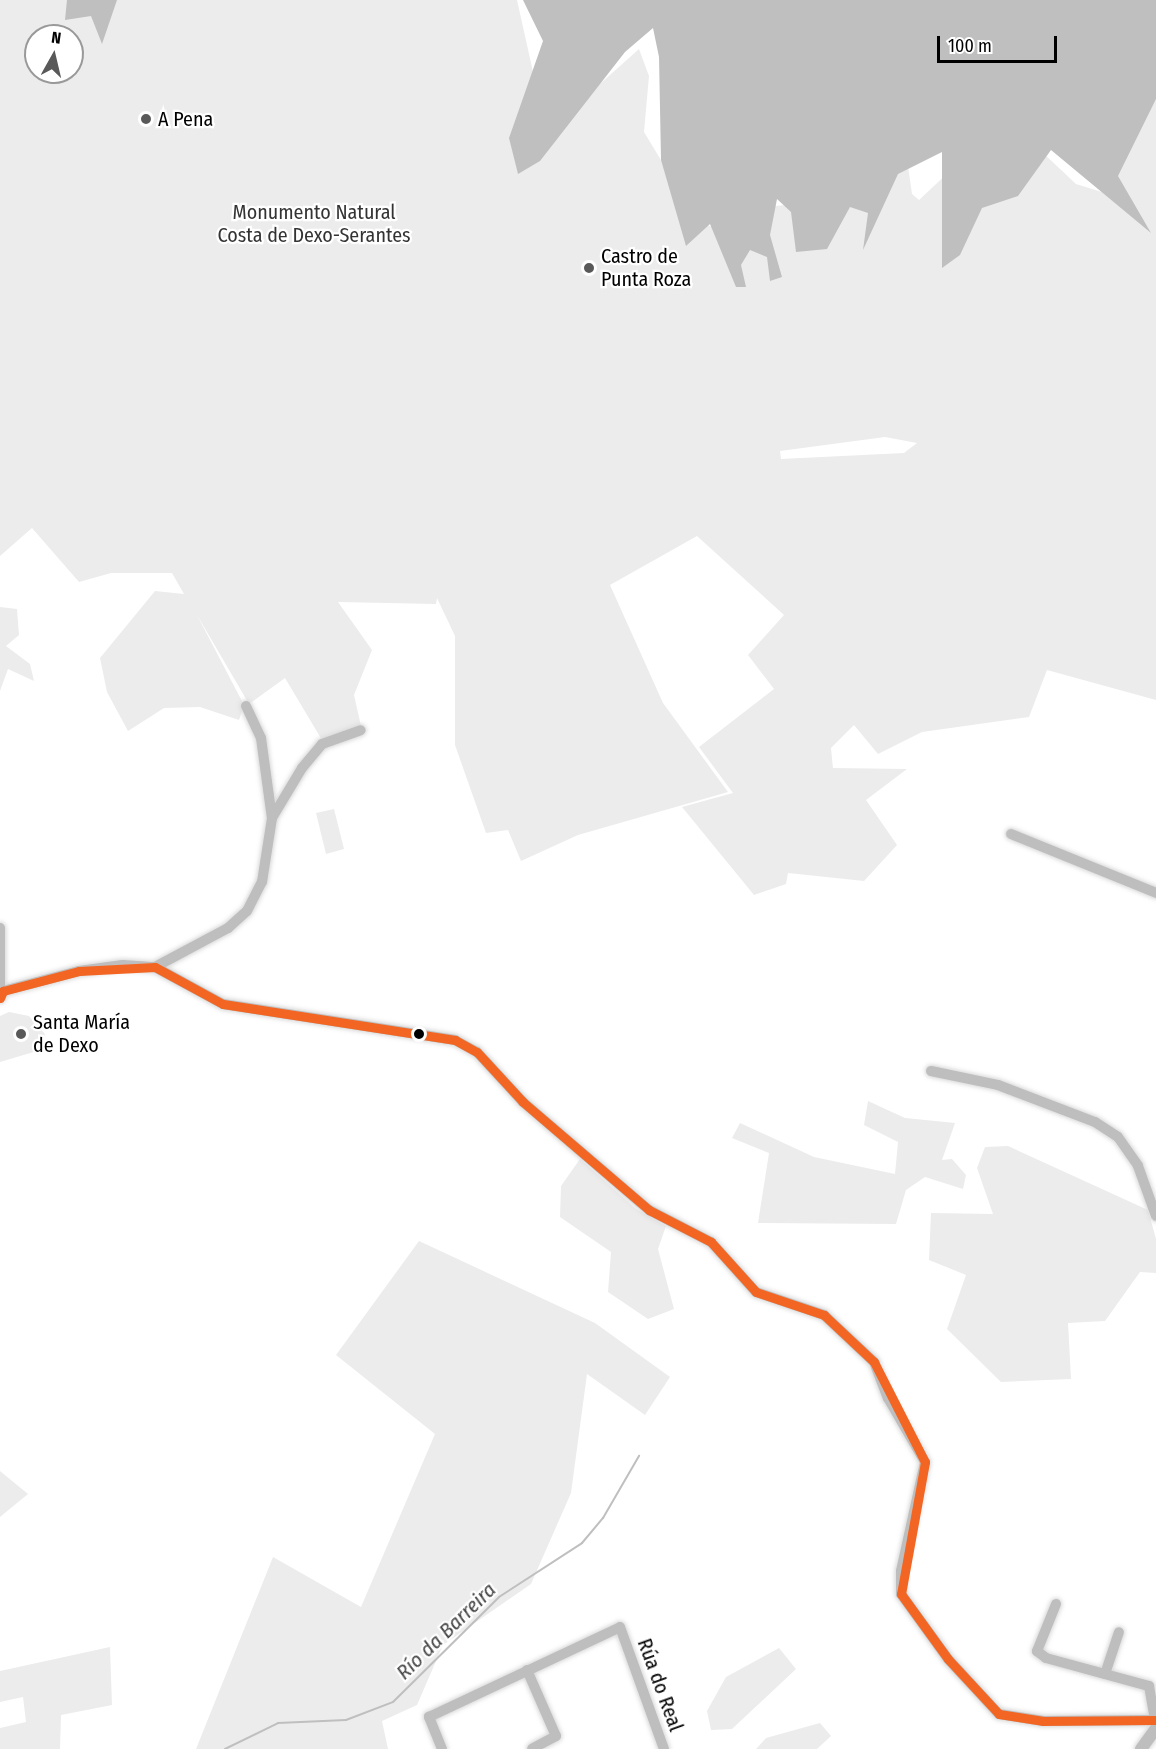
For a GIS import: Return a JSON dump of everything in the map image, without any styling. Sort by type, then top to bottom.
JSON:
[{"type":"main road","points":[[1141,1749],[1156,1723]]},
{"type":"street","points":[[155,967],[219,934],[247,911],[262,882],[272,818],[261,738],[246,706]]},
{"type":"street","points":[[272,818],[322,744],[361,730]]},
{"type":"street","points":[[1011,834],[1156,893]]},
{"type":"street","points":[[0,928],[1,994],[101,966],[155,967],[223,1004],[455,1040],[477,1052],[523,1102],[649,1210],[711,1242],[756,1293],[824,1315],[874,1362],[888,1398],[925,1462],[901,1571],[902,1594],[948,1659],[999,1714],[1043,1721],[1156,1723],[1149,1686],[1037,1651],[1056,1604]]},
{"type":"street","points":[[930,1071],[998,1085],[1103,1127],[1118,1137],[1138,1166],[1156,1216]]},
{"type":"street","name":"Rúa do Real","points":[[442,1749],[429,1717],[620,1627],[664,1749]]},
{"type":"street","points":[[1105,1674],[1119,1632]]},
{"type":"street","points":[[527,1670],[556,1736],[532,1749]]},
{"type":"green space","name":"Monumento Natural Costa de Dexo-Serantes","points":[[0,0],[517,0],[535,81],[592,91],[639,49],[649,76],[644,132],[698,221],[717,229],[775,206],[851,199],[906,152],[912,194],[919,200],[951,170],[1041,151],[1076,184],[1102,192],[1156,69],[1156,700],[1047,670],[1029,717],[922,732],[878,754],[854,725],[831,748],[833,768],[907,769],[866,800],[897,845],[864,881],[788,873],[786,884],[754,895],[682,807],[733,793],[699,747],[774,689],[748,655],[784,615],[697,536],[610,585],[663,703],[728,792],[578,835],[521,861],[508,830],[486,833],[455,745],[455,636],[437,598],[436,604],[338,602],[372,650],[354,695],[361,726],[322,740],[285,678],[249,704],[197,615],[244,705],[239,720],[200,707],[164,708],[128,731],[107,692],[100,658],[155,591],[184,594],[172,573],[111,573],[79,582],[32,528],[0,556]],"holes":[[[885,437],[917,443],[904,453],[781,459],[780,451]]]},
{"type":"green space","points":[[0,607],[17,609],[19,635],[6,646],[30,664],[34,681],[8,669],[0,691]]},
{"type":"green space","points":[[334,809],[344,849],[326,854],[316,813]]},
{"type":"green space","points":[[9,1012],[29,1016],[45,1034],[37,1051],[0,1062],[0,1016]]},
{"type":"green space","points":[[868,1101],[905,1118],[955,1123],[942,1160],[952,1159],[966,1175],[963,1189],[925,1177],[906,1190],[896,1224],[758,1223],[769,1153],[732,1138],[740,1123],[814,1157],[895,1174],[898,1142],[864,1125]]},
{"type":"green space","points":[[1008,1146],[1148,1210],[1156,1239],[1156,1273],[1140,1272],[1105,1321],[1068,1323],[1071,1379],[1001,1382],[947,1329],[966,1275],[929,1260],[931,1213],[993,1214],[977,1168],[985,1147]]},
{"type":"green space","points":[[580,1159],[636,1209],[666,1226],[658,1249],[674,1309],[648,1319],[608,1292],[611,1252],[560,1217],[561,1186]]},
{"type":"green space","points":[[419,1241],[595,1323],[670,1377],[645,1415],[587,1374],[571,1493],[531,1584],[443,1645],[417,1705],[382,1721],[388,1749],[196,1749],[273,1557],[361,1607],[435,1434],[336,1355]]},
{"type":"green space","points":[[0,1471],[28,1494],[0,1517]]},
{"type":"green space","points":[[110,1647],[112,1705],[61,1715],[60,1749],[0,1749],[0,1728],[26,1722],[23,1697],[0,1702],[0,1671]]},
{"type":"green space","points":[[779,1648],[796,1669],[732,1729],[711,1730],[707,1711],[726,1677]]},
{"type":"green space","points":[[820,1723],[831,1736],[817,1749],[756,1749],[766,1738]]},
{"type":"shaded area","points":[[67,0],[117,0],[102,44],[91,16],[65,20]]},
{"type":"shaded area","points":[[523,0],[1156,0],[1156,99],[1118,176],[1151,233],[1051,150],[1018,196],[982,208],[960,255],[942,268],[942,152],[898,174],[863,250],[868,213],[850,207],[827,249],[796,252],[791,212],[777,199],[770,235],[782,277],[770,281],[767,257],[750,250],[741,265],[746,287],[736,287],[710,224],[686,246],[661,160],[659,57],[653,28],[625,52],[540,161],[518,174],[509,138],[543,41]]},
{"type":"waterway","name":"Río da Barreira","points":[[225,1749],[278,1723],[346,1720],[393,1702],[499,1597],[582,1543],[603,1518],[639,1456]]},
{"type":"transit line","points":[[0,998],[3,991],[79,971],[155,967],[223,1004],[455,1040],[477,1052],[523,1102],[649,1210],[711,1242],[756,1292],[824,1315],[874,1362],[925,1462],[901,1594],[948,1659],[999,1714],[1043,1721],[1156,1720]]},
{"type":"place","name":"A Pena","points":[[146,119]]},
{"type":"place","name":"Castro de Punta Roza","points":[[589,268]]},
{"type":"place","name":"Santa María de Dexo","points":[[21,1034]]}]
